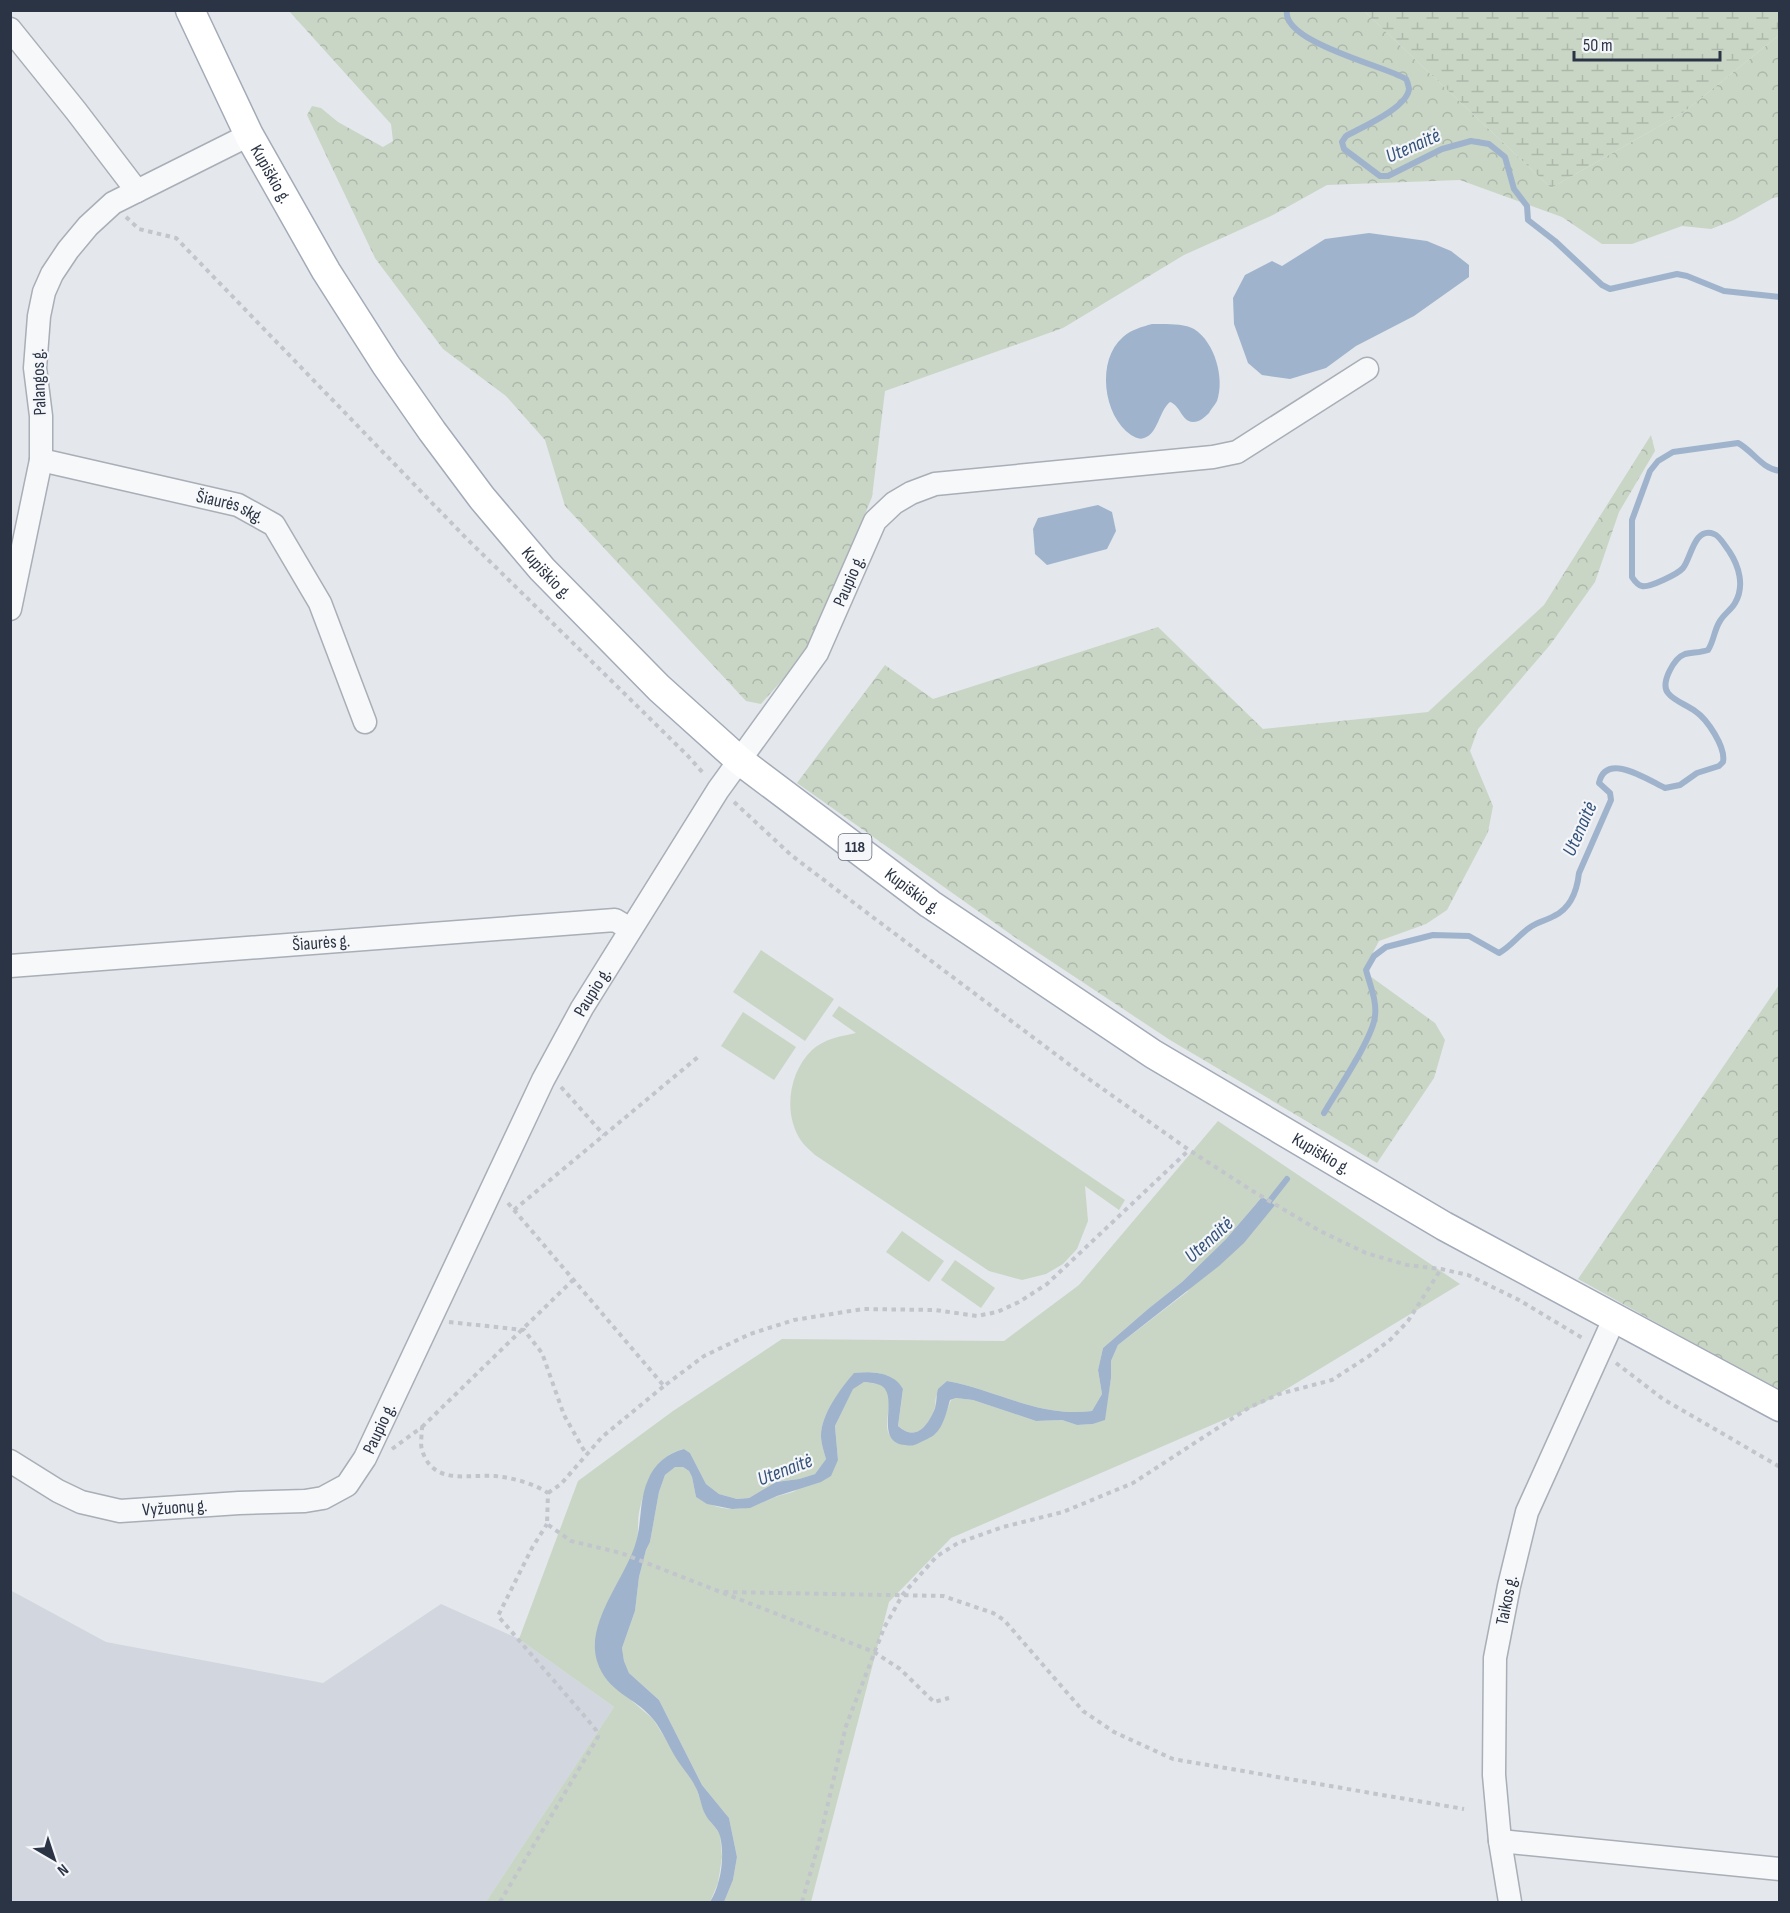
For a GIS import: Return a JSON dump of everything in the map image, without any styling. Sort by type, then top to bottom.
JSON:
[{"type":"main road","name":"Kupiškio g.","points":[[190,10],[249,135],[332,281],[426,422],[482,498],[542,569],[659,688],[738,760],[930,904],[1153,1054],[1444,1226],[1779,1407]]},
{"type":"street","points":[[10,29],[137,191]]},
{"type":"street","name":"Palangos g.","points":[[10,609],[41,460],[41,416],[35,368],[39,316],[44,292],[52,274],[88,226],[113,203],[249,135]]},
{"type":"street","name":"Paupio g.","points":[[347,1485],[365,1458],[543,1080],[582,1008],[738,760],[816,652],[875,520],[894,503],[911,493],[935,484],[1237,452],[1367,369]]},
{"type":"street","name":"Šiaurės skg.","points":[[41,460],[238,505],[274,525],[320,603],[365,722]]},
{"type":"street","name":"Šiaurės g.","points":[[10,966],[615,920],[630,929]]},
{"type":"street","name":"Taikos g.","points":[[1510,1902],[1500,1841],[1494,1775],[1495,1658],[1527,1512],[1615,1317]]},
{"type":"street","name":"Vyžuonų g.","points":[[10,1461],[58,1491],[81,1502],[120,1511],[305,1501],[323,1498],[347,1485]]},
{"type":"street","points":[[1500,1841],[1779,1869]]},
{"type":"path","points":[[514,1210],[698,1057]]},
{"type":"path","points":[[561,1087],[604,1135]]},
{"type":"path","points":[[548,1493],[561,1484],[602,1437],[664,1386],[704,1356],[750,1334],[794,1320],[863,1309],[936,1310],[977,1316],[997,1312],[1019,1302],[1047,1284],[1189,1150]]},
{"type":"path","points":[[1251,1190],[1320,1231],[1366,1253],[1407,1265],[1468,1275],[1519,1300],[1600,1350],[1643,1386],[1663,1399],[1779,1467]]},
{"type":"path","points":[[507,1202],[664,1386]]},
{"type":"path","points":[[801,1902],[818,1846],[846,1726],[874,1652],[903,1594],[937,1556],[958,1543],[1003,1527],[1063,1512],[1133,1483],[1250,1407],[1280,1394],[1332,1380],[1391,1339],[1407,1321],[1441,1269]]},
{"type":"path","points":[[389,1451],[422,1427],[573,1280]]},
{"type":"path","points":[[448,1322],[524,1330],[542,1353],[564,1415],[586,1455]]},
{"type":"path","points":[[422,1427],[422,1450],[440,1473],[452,1477],[496,1476],[535,1484],[548,1493]]},
{"type":"path","points":[[500,1902],[598,1737],[596,1730],[587,1719],[498,1616],[532,1548],[547,1524],[548,1493]]},
{"type":"path","points":[[547,1524],[571,1541],[621,1553],[874,1652],[900,1669],[934,1702],[950,1698]]},
{"type":"path","points":[[724,1592],[943,1596],[993,1613],[1004,1620],[1083,1711],[1114,1732],[1173,1759],[1464,1809]]},
{"type":"shaded area","points":[[10,1590],[106,1642],[323,1683],[441,1604],[519,1639],[614,1707],[486,1902],[11,1902]]},
{"type":"green space","points":[[289,11],[1364,11],[1551,188],[1684,112],[1779,35],[1779,197],[1711,229],[1682,226],[1632,244],[1602,244],[1562,217],[1460,180],[1327,185],[1273,215],[1184,255],[1063,328],[885,391],[872,497],[825,612],[816,642],[761,704],[746,701],[565,506],[545,440],[506,396],[443,349],[375,258],[307,115],[312,106],[321,108],[338,122],[383,147],[393,141],[391,124]]},
{"type":"green space","points":[[1364,11],[1779,11],[1779,35],[1684,112],[1551,188]]},
{"type":"green space","points":[[1651,435],[1655,451],[1619,512],[1595,582],[1550,645],[1478,729],[1470,751],[1493,806],[1488,832],[1447,910],[1426,924],[1379,941],[1363,971],[1435,1023],[1445,1040],[1434,1078],[1377,1163],[1170,1040],[1016,938],[797,783],[885,665],[933,699],[1158,627],[1263,729],[1428,712],[1544,605]]},
{"type":"green space","points":[[761,950],[834,999],[805,1041],[733,992]]},
{"type":"green space","points":[[1779,985],[1779,1391],[1578,1279]]},
{"type":"green space","points":[[839,1006],[1125,1200],[1119,1210],[1085,1186],[1088,1221],[1077,1249],[1063,1264],[1046,1274],[1022,1280],[989,1271],[815,1155],[802,1142],[792,1119],[790,1106],[793,1081],[804,1059],[817,1046],[856,1033],[832,1016]]},
{"type":"green space","points":[[743,1012],[796,1047],[774,1080],[721,1046]]},
{"type":"green space","points":[[1218,1121],[1460,1284],[1265,1402],[951,1538],[889,1602],[811,1902],[724,1902],[733,1880],[737,1857],[729,1818],[702,1785],[659,1700],[629,1673],[624,1661],[622,1648],[635,1611],[639,1577],[650,1542],[659,1492],[665,1475],[674,1467],[683,1467],[692,1477],[696,1497],[727,1509],[745,1508],[793,1492],[838,1460],[835,1426],[853,1388],[864,1382],[881,1385],[887,1390],[889,1402],[887,1429],[900,1444],[942,1423],[951,1400],[956,1398],[973,1400],[1036,1421],[1062,1420],[1077,1425],[1093,1424],[1104,1420],[1111,1378],[1111,1361],[1118,1345],[1187,1292],[1262,1197],[1226,1239],[1182,1282],[1103,1348],[1098,1370],[1102,1394],[1092,1411],[1055,1411],[947,1381],[936,1397],[935,1407],[925,1426],[921,1430],[911,1432],[898,1426],[903,1390],[899,1384],[882,1374],[855,1373],[838,1394],[824,1419],[821,1436],[826,1459],[815,1474],[776,1482],[749,1498],[737,1499],[719,1494],[706,1484],[690,1453],[684,1449],[667,1457],[660,1463],[649,1480],[639,1512],[635,1548],[626,1571],[609,1599],[632,1701],[653,1719],[696,1787],[705,1814],[720,1834],[722,1857],[718,1883],[710,1902],[486,1902],[614,1707],[519,1639],[578,1481],[673,1411],[782,1339],[1004,1341],[1079,1285]]},
{"type":"green space","points":[[902,1231],[944,1261],[929,1282],[886,1252]]},
{"type":"green space","points":[[955,1260],[995,1288],[981,1308],[941,1280]]},
{"type":"water","points":[[1369,233],[1427,241],[1451,251],[1469,265],[1469,277],[1414,316],[1356,346],[1326,368],[1290,379],[1262,375],[1248,363],[1234,324],[1233,298],[1245,275],[1272,261],[1282,266],[1325,239]]},
{"type":"water","points":[[1152,324],[1185,326],[1201,335],[1213,352],[1219,372],[1219,392],[1217,401],[1209,413],[1196,422],[1186,419],[1170,402],[1149,436],[1140,439],[1131,435],[1114,415],[1106,388],[1106,373],[1114,347],[1123,337],[1133,330]]},
{"type":"water","points":[[1098,505],[1112,512],[1116,531],[1107,549],[1047,565],[1035,554],[1033,529],[1038,518]]},
{"type":"water","points":[[1262,1197],[1275,1205],[1244,1243],[1219,1266],[1118,1345],[1111,1361],[1105,1420],[1093,1424],[1077,1425],[1062,1420],[1036,1421],[973,1400],[956,1398],[950,1400],[938,1431],[929,1438],[910,1446],[896,1442],[891,1437],[888,1430],[888,1396],[885,1389],[878,1384],[864,1382],[853,1389],[835,1426],[838,1460],[831,1476],[821,1482],[777,1496],[750,1508],[732,1509],[707,1504],[696,1497],[692,1477],[683,1467],[675,1467],[665,1475],[659,1492],[650,1542],[639,1577],[635,1611],[622,1648],[629,1673],[659,1700],[702,1785],[729,1818],[737,1857],[733,1880],[724,1902],[710,1902],[721,1870],[722,1853],[719,1833],[705,1814],[694,1784],[656,1723],[646,1711],[614,1687],[601,1672],[595,1646],[601,1616],[636,1542],[643,1495],[654,1469],[667,1456],[684,1449],[690,1453],[706,1484],[719,1494],[737,1499],[749,1498],[776,1482],[815,1474],[826,1459],[821,1436],[824,1419],[838,1394],[854,1373],[882,1374],[899,1383],[903,1389],[898,1426],[910,1432],[921,1430],[929,1421],[935,1408],[938,1389],[947,1381],[1055,1411],[1092,1411],[1102,1394],[1098,1370],[1103,1348],[1182,1282],[1226,1239]]},
{"type":"waterway","name":"Utenaitė","points":[[1287,10],[1290,22],[1300,32],[1316,42],[1406,80],[1409,89],[1401,103],[1383,116],[1346,136],[1342,142],[1344,149],[1380,176],[1388,176],[1442,149],[1471,141],[1489,144],[1505,157],[1514,189],[1527,206],[1528,220],[1555,241],[1602,285],[1610,289],[1677,274],[1724,291],[1780,297]]},
{"type":"waterway","name":"Utenaitė","points":[[1324,1113],[1361,1051],[1373,1026],[1375,1005],[1366,970],[1374,956],[1386,947],[1433,935],[1469,936],[1499,953],[1532,926],[1560,913],[1569,904],[1577,886],[1579,873],[1611,800],[1610,793],[1599,783],[1603,774],[1610,769],[1628,770],[1665,788],[1680,785],[1697,773],[1719,766],[1723,762],[1722,749],[1710,727],[1695,711],[1671,696],[1666,689],[1666,683],[1669,671],[1681,656],[1708,650],[1718,624],[1733,605],[1740,590],[1740,576],[1736,563],[1720,539],[1714,534],[1707,533],[1698,539],[1680,571],[1657,583],[1640,585],[1632,577],[1632,520],[1650,471],[1658,461],[1673,452],[1738,443],[1768,467],[1780,471]]},
{"type":"waterway","name":"Utenaitė","points":[[1265,1207],[1287,1179]]}]
